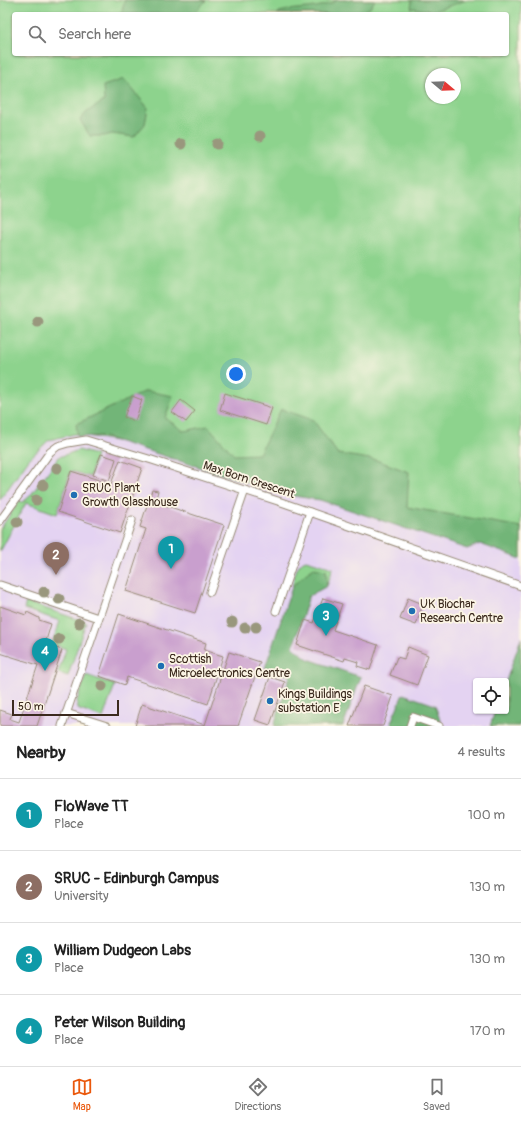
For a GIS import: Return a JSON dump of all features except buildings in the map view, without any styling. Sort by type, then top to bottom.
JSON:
[{"type":"lane","name":"Max Born Crescent","points":[[0,521],[50,452],[58,446],[86,440],[245,490],[521,586]]},
{"type":"lane","points":[[210,592],[245,490]]},
{"type":"lane","points":[[276,611],[310,512]]},
{"type":"lane","points":[[62,726],[132,520]]},
{"type":"lane","points":[[0,584],[98,618]]},
{"type":"lane","points":[[66,713],[107,726]]},
{"type":"lane","points":[[410,726],[413,717],[439,726]]},
{"type":"shaded area","points":[[75,434],[156,448],[521,530],[521,726],[0,726],[0,500],[29,459],[49,440]]},
{"type":"green space","points":[[0,0],[521,0],[521,530],[325,492],[156,448],[75,434],[49,440],[29,459],[0,500]]},
{"type":"green space","points":[[125,0],[206,1],[195,12],[122,12]]},
{"type":"green space","points":[[338,0],[375,0],[370,8],[362,12],[279,12],[316,7]]},
{"type":"green space","points":[[412,0],[467,0],[434,11],[411,8]]},
{"type":"green space","points":[[124,79],[148,108],[145,124],[134,137],[112,134],[104,136],[90,136],[80,120],[87,112],[104,101],[103,86]]},
{"type":"green space","points":[[146,391],[173,396],[165,418],[184,431],[208,426],[234,455],[259,454],[281,409],[313,420],[338,454],[376,460],[409,472],[407,507],[521,527],[521,559],[480,544],[467,549],[320,500],[287,495],[101,436],[78,437],[76,424]]},
{"type":"green space","points":[[79,450],[96,455],[90,477],[71,471],[57,514],[26,503],[0,552],[0,529],[19,501],[23,502],[30,496],[59,457]]},
{"type":"green space","points":[[306,560],[333,568],[327,586],[326,570],[292,587],[298,567],[303,561]]},
{"type":"green space","points":[[314,568],[326,570],[327,586],[309,596],[293,647],[308,659],[361,677],[343,726],[275,726],[274,725],[290,676],[265,668],[292,587],[304,575]]},
{"type":"green space","points":[[26,602],[86,622],[68,676],[58,673],[66,649],[52,644],[60,621],[24,609]]},
{"type":"green space","points":[[521,638],[521,721],[519,726],[490,726],[494,714],[509,714],[509,678],[507,678]]},
{"type":"green space","points":[[86,675],[115,685],[103,718],[78,709],[77,701]]},
{"type":"green space","points":[[403,694],[435,705],[441,723],[439,726],[392,726],[391,722]]},
{"type":"place","name":"SRUC Plant Growth Glasshouse","points":[[74,495]]},
{"type":"place","name":"FloWave TT","points":[[171,569]]},
{"type":"place","name":"SRUC - Edinburgh Campus","points":[[56,575]]},
{"type":"place","name":"UK Biochar Research Centre","points":[[412,611]]},
{"type":"place","name":"William Dudgeon Labs","points":[[326,636]]},
{"type":"place","name":"Scottish Microelectronics Centre","points":[[161,666]]},
{"type":"place","name":"Peter Wilson Building","points":[[45,671]]},
{"type":"place","name":"Kings Buildings substation E","points":[[270,701]]}]
